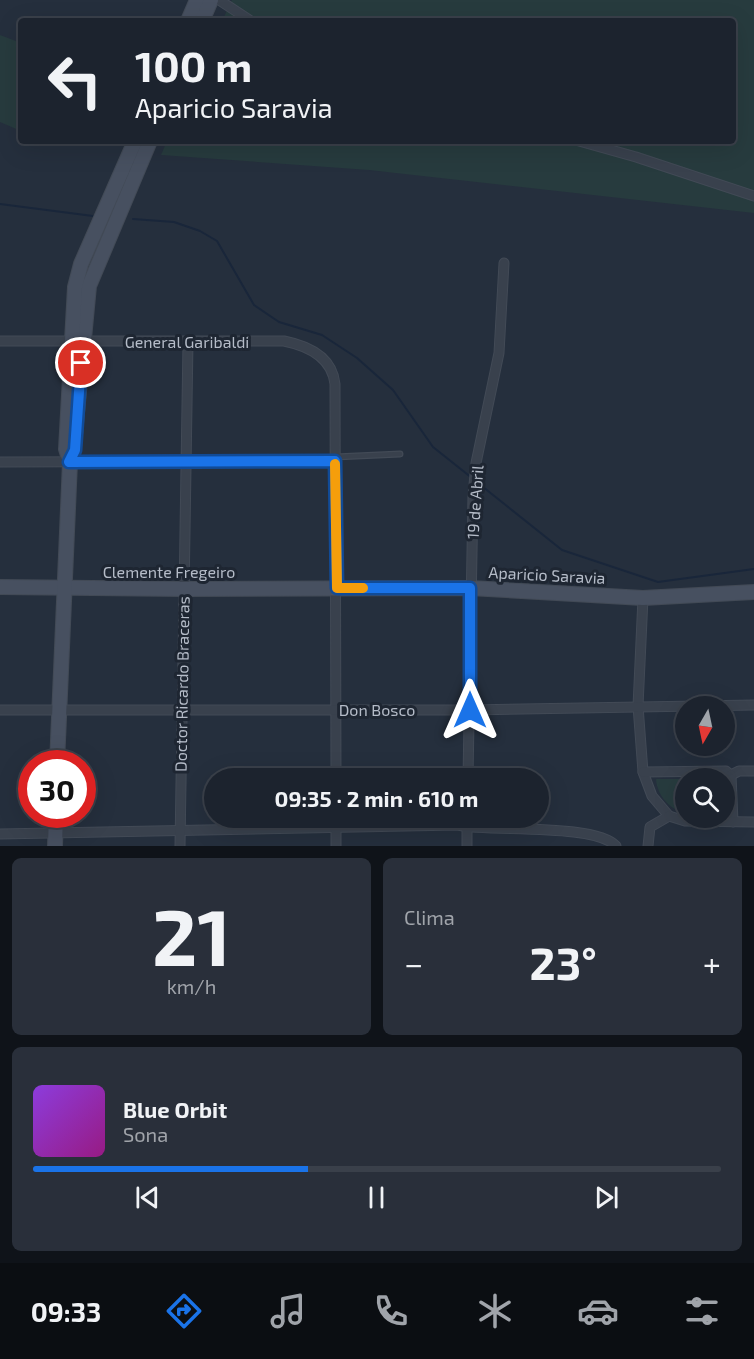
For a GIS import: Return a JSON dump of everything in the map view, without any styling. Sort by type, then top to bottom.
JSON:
[{"type":"street","points":[[189,18],[197,0]]},
{"type":"street","points":[[203,18],[211,0]]},
{"type":"street","points":[[219,0],[246,18]]},
{"type":"street","points":[[117,200],[134,144]]},
{"type":"street","points":[[57,750],[69,462],[75,450],[77,342],[88,286],[103,230],[148,144]]},
{"type":"street","points":[[590,144],[754,196]]},
{"type":"street","name":"19 de Abril","points":[[468,768],[470,588],[474,487],[499,353],[504,263]]},
{"type":"street","name":"General Garibaldi","points":[[0,341],[292,343],[315,352],[331,367],[335,384],[335,459]]},
{"type":"street","name":"Doctor Ricardo Braceras","points":[[180,846],[188,342]]},
{"type":"street","points":[[0,462],[335,459],[336,768]]},
{"type":"street","name":"Clemente Fregeiro","points":[[0,587],[337,588]]},
{"type":"street","name":"Aparicio Saravia","points":[[337,588],[470,588],[643,598],[754,592]]},
{"type":"street","points":[[643,598],[638,706],[643,772],[652,796],[669,816],[675,818]]},
{"type":"street","name":"Don Bosco","points":[[0,710],[336,711],[754,705]]},
{"type":"street","points":[[735,773],[754,771]]},
{"type":"street","points":[[643,772],[675,772]]},
{"type":"street","points":[[648,846],[650,827],[669,816]]},
{"type":"street","points":[[735,822],[754,822]]},
{"type":"street","points":[[0,834],[55,839],[180,831],[336,828],[336,846]]},
{"type":"street","points":[[466,846],[467,828]]},
{"type":"street","points":[[519,828],[592,835],[608,839],[616,846]]},
{"type":"lane","points":[[335,459],[400,454]]},
{"type":"green space","points":[[232,0],[754,0],[754,213],[369,170],[161,155],[166,144],[736,144],[736,18],[223,18]]},
{"type":"green space","points":[[0,35],[18,42],[18,130],[0,122]]},
{"type":"green space","points":[[656,779],[675,779],[675,809],[665,801]]},
{"type":"waterway","points":[[0,204],[93,216]]},
{"type":"waterway","points":[[133,219],[174,222],[200,231],[217,241],[254,305],[279,322],[322,335],[357,358],[393,390],[433,447],[472,478]]},
{"type":"waterway","points":[[478,483],[562,550],[658,582],[754,569]]},
{"type":"slow traffic","points":[[335,464],[337,588],[363,588]]},
{"type":"route","points":[[81,363],[75,450],[69,462],[335,461],[337,588],[470,588],[470,710]]}]
